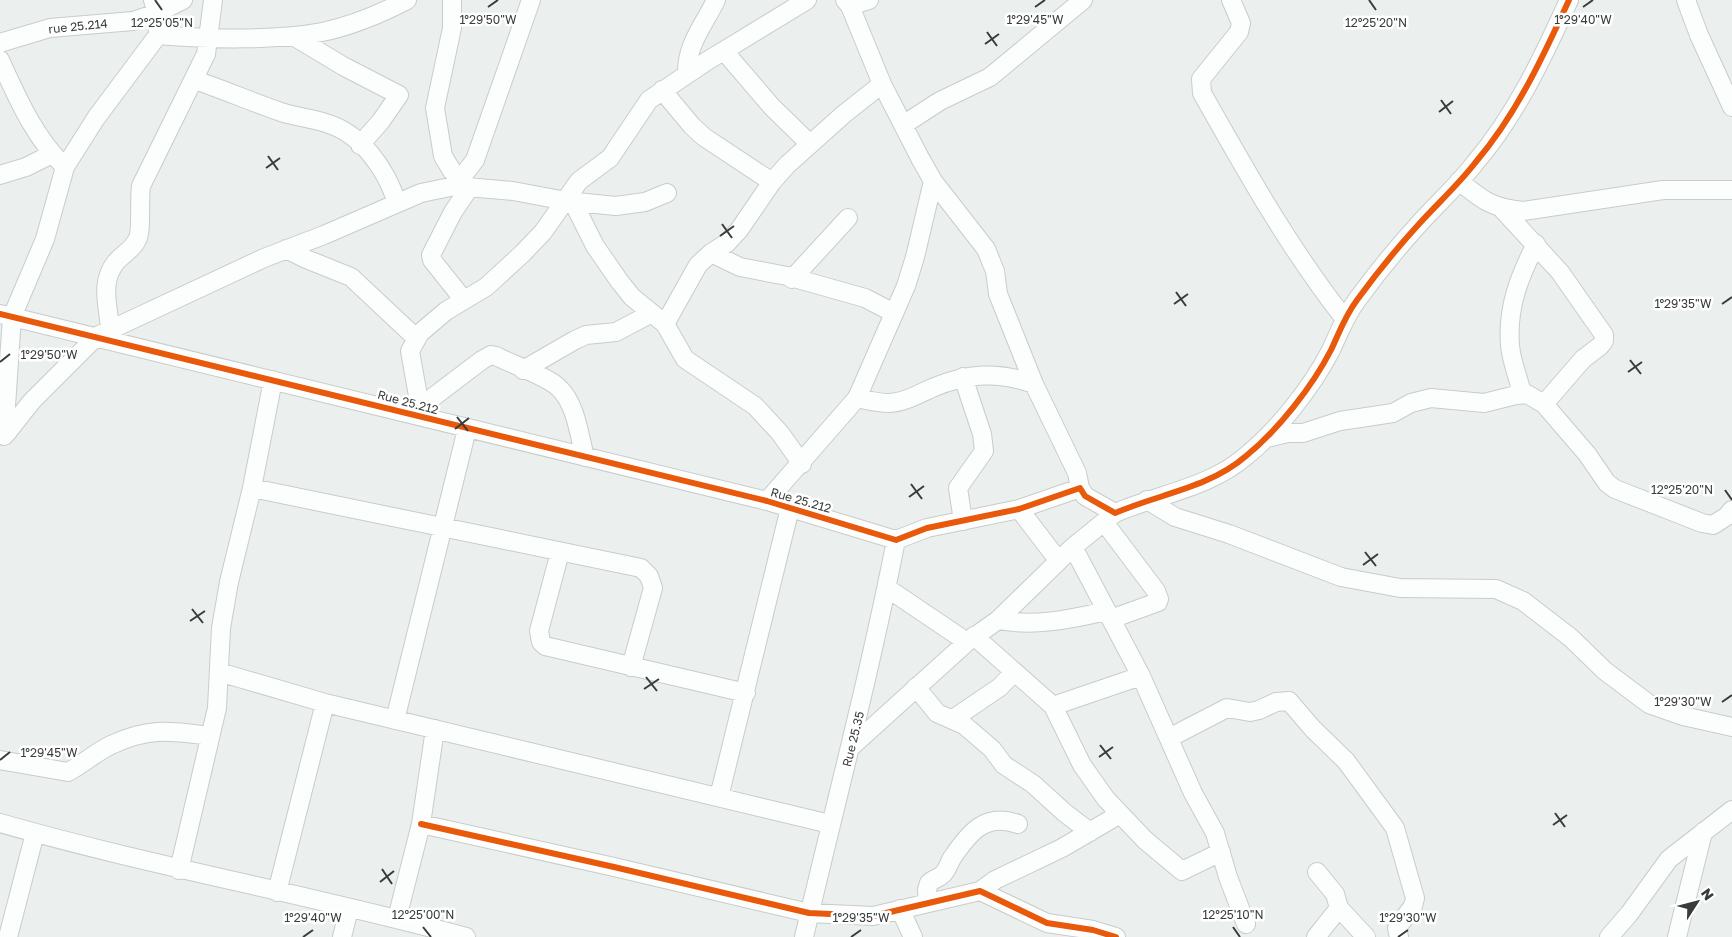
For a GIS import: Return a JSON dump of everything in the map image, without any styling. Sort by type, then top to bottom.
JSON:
[{"type":"street","name":"rue 25.214","points":[[0,43],[50,28],[133,22],[155,7],[183,0]]},
{"type":"street","points":[[104,333],[107,278],[116,261],[138,240],[140,230],[138,203],[141,186],[206,54],[214,0]]},
{"type":"street","points":[[158,35],[208,37],[294,36],[322,32],[351,24],[407,0]]},
{"type":"street","points":[[452,0],[452,28],[435,108],[442,156],[462,184]]},
{"type":"street","points":[[463,299],[432,260],[431,256],[453,212],[462,184],[482,142],[531,0]]},
{"type":"street","points":[[686,74],[687,58],[692,42],[716,0]]},
{"type":"street","points":[[869,0],[848,3],[882,84],[933,181],[989,254],[995,271],[998,294],[1034,384],[1076,473],[1080,488],[1085,496],[1110,517],[1156,591],[1159,599],[1158,602],[1151,605],[1109,615],[1027,624],[998,620]]},
{"type":"street","points":[[903,125],[940,101],[990,77],[1083,0]]},
{"type":"street","points":[[1231,0],[1241,23],[1239,32],[1201,79],[1202,93],[1273,218],[1310,276],[1344,318]]},
{"type":"street","points":[[852,746],[971,639],[998,620],[1058,560],[1110,517],[1147,500],[1200,484],[1225,472],[1267,438],[1311,381],[1330,351],[1344,318],[1391,257],[1476,163],[1514,111],[1544,55],[1569,0]]},
{"type":"street","points":[[1686,0],[1699,35],[1732,106]]},
{"type":"street","points":[[584,457],[571,406],[565,394],[549,381],[496,356],[488,356],[419,411],[410,362],[410,351],[416,338],[431,322],[463,299],[486,288],[499,277],[569,202],[579,180],[610,158],[644,105],[662,90],[795,3]]},
{"type":"street","points":[[3,438],[6,316],[45,239],[65,167],[96,118],[158,35],[155,7]]},
{"type":"street","points":[[294,36],[343,66],[399,95],[381,121],[360,145]]},
{"type":"street","points":[[724,50],[772,106],[810,144]]},
{"type":"street","points":[[0,60],[20,104],[43,144],[65,167]]},
{"type":"street","points":[[194,80],[292,116],[327,123],[349,134],[385,173],[397,203]]},
{"type":"street","points":[[523,370],[586,335],[616,332],[658,319],[698,265],[711,253],[727,243],[740,230],[772,182],[810,144],[882,84]]},
{"type":"street","points":[[662,90],[704,137],[772,182]]},
{"type":"street","points":[[0,175],[26,168],[52,154]]},
{"type":"street","points":[[767,501],[802,464],[857,398],[894,313],[915,257],[933,181]]},
{"type":"street","points":[[1459,181],[1480,199],[1502,209],[1523,211],[1663,190],[1732,190]]},
{"type":"street","points":[[3,438],[32,401],[104,333],[286,249],[421,193],[462,184],[513,191],[569,202],[616,206],[645,202],[667,193]]},
{"type":"street","points":[[569,202],[595,246],[620,282],[632,297],[658,319],[685,359],[756,406],[780,433],[802,464]]},
{"type":"street","points":[[1502,209],[1560,272],[1604,335],[1604,341],[1600,346],[1583,359],[1544,404]]},
{"type":"street","points":[[792,279],[848,218]]},
{"type":"street","points":[[1522,394],[1510,347],[1510,315],[1516,285],[1536,244]]},
{"type":"street","points":[[286,249],[351,277],[416,338]]},
{"type":"street","points":[[711,253],[740,266],[865,298],[894,313]]},
{"type":"street","name":"Rue 25.212","points":[[6,316],[104,333],[273,380],[419,411],[467,429],[767,501],[896,540]]},
{"type":"street","points":[[857,398],[889,403],[963,378],[983,374],[1003,375],[1034,384]]},
{"type":"street","points":[[963,378],[982,434],[984,450],[958,488],[963,521]]},
{"type":"street","points":[[179,870],[217,708],[221,628],[229,582],[252,488],[273,380]]},
{"type":"street","points":[[1267,438],[1303,432],[1340,421],[1393,413],[1411,403],[1431,398],[1484,403],[1527,394],[1544,404],[1587,454],[1607,483],[1615,489],[1713,525],[1727,516],[1732,510]]},
{"type":"street","points":[[396,720],[467,429]]},
{"type":"street","points":[[252,488],[641,568],[649,576],[653,588],[632,667]]},
{"type":"street","points":[[896,540],[926,528],[1019,509],[1080,488]]},
{"type":"street","points":[[1147,500],[1175,517],[1229,534],[1341,577],[1400,588],[1496,589],[1523,601],[1572,638],[1605,671],[1649,704],[1683,716],[1732,727]]},
{"type":"street","points":[[719,798],[790,508]]},
{"type":"street","points":[[1019,509],[1058,560]]},
{"type":"street","name":"Rue 25.35","points":[[804,937],[830,824],[852,746],[896,540]]},
{"type":"street","points":[[1073,547],[1141,676],[1193,793],[1215,832],[1228,877],[1246,924]]},
{"type":"street","points":[[560,552],[539,631],[541,642],[552,648],[746,692]]},
{"type":"street","points":[[887,588],[971,639],[1014,672],[1053,706],[1086,772],[1120,814],[1145,840],[1179,870],[1182,871],[1222,852]]},
{"type":"street","points":[[219,672],[325,703],[830,824]]},
{"type":"street","points":[[954,719],[1000,687],[1014,672]]},
{"type":"street","points":[[1053,706],[1141,676]]},
{"type":"street","points":[[916,688],[937,713],[954,719],[992,749],[1004,765],[1033,784],[1065,813],[1090,832]]},
{"type":"street","points":[[1169,738],[1227,708],[1250,712],[1276,702],[1289,701],[1293,704],[1313,729],[1346,761],[1395,828],[1415,898],[1413,906],[1397,928],[1399,937]]},
{"type":"street","points":[[277,892],[325,703]]},
{"type":"street","points":[[397,918],[420,824],[435,729]]},
{"type":"street","points":[[0,760],[68,772],[110,746],[134,736],[161,730],[210,736]]},
{"type":"street","points":[[1609,937],[1629,914],[1669,859],[1732,810]]},
{"type":"street","points":[[420,824],[809,913],[873,916],[980,891],[996,880],[1062,848],[1120,814]]},
{"type":"street","points":[[928,903],[926,890],[929,882],[942,875],[963,842],[990,821],[997,819],[1018,824]]},
{"type":"street","points":[[0,823],[179,870],[349,909],[397,918],[466,937]]},
{"type":"street","points":[[1677,937],[1703,832]]},
{"type":"street","points":[[8,937],[35,833]]},
{"type":"street","points":[[1317,872],[1335,894],[1339,908],[1366,937]]},
{"type":"street","points":[[980,891],[1048,930],[1092,930],[1116,937]]},
{"type":"street","points":[[1316,937],[1339,908]]},
{"type":"street","points":[[342,937],[349,909]]},
{"type":"street","points":[[900,910],[913,937]]},
{"type":"cycle path","points":[[0,314],[767,501],[896,540],[927,528],[1019,509],[1080,488],[1085,496],[1115,513],[1216,476],[1246,456],[1282,421],[1314,379],[1331,350],[1349,312],[1364,290],[1411,233],[1455,187],[1490,145],[1528,85],[1569,0]]},
{"type":"cycle path","points":[[421,824],[809,913],[873,916],[980,891],[1047,923],[1093,930],[1116,937]]}]
